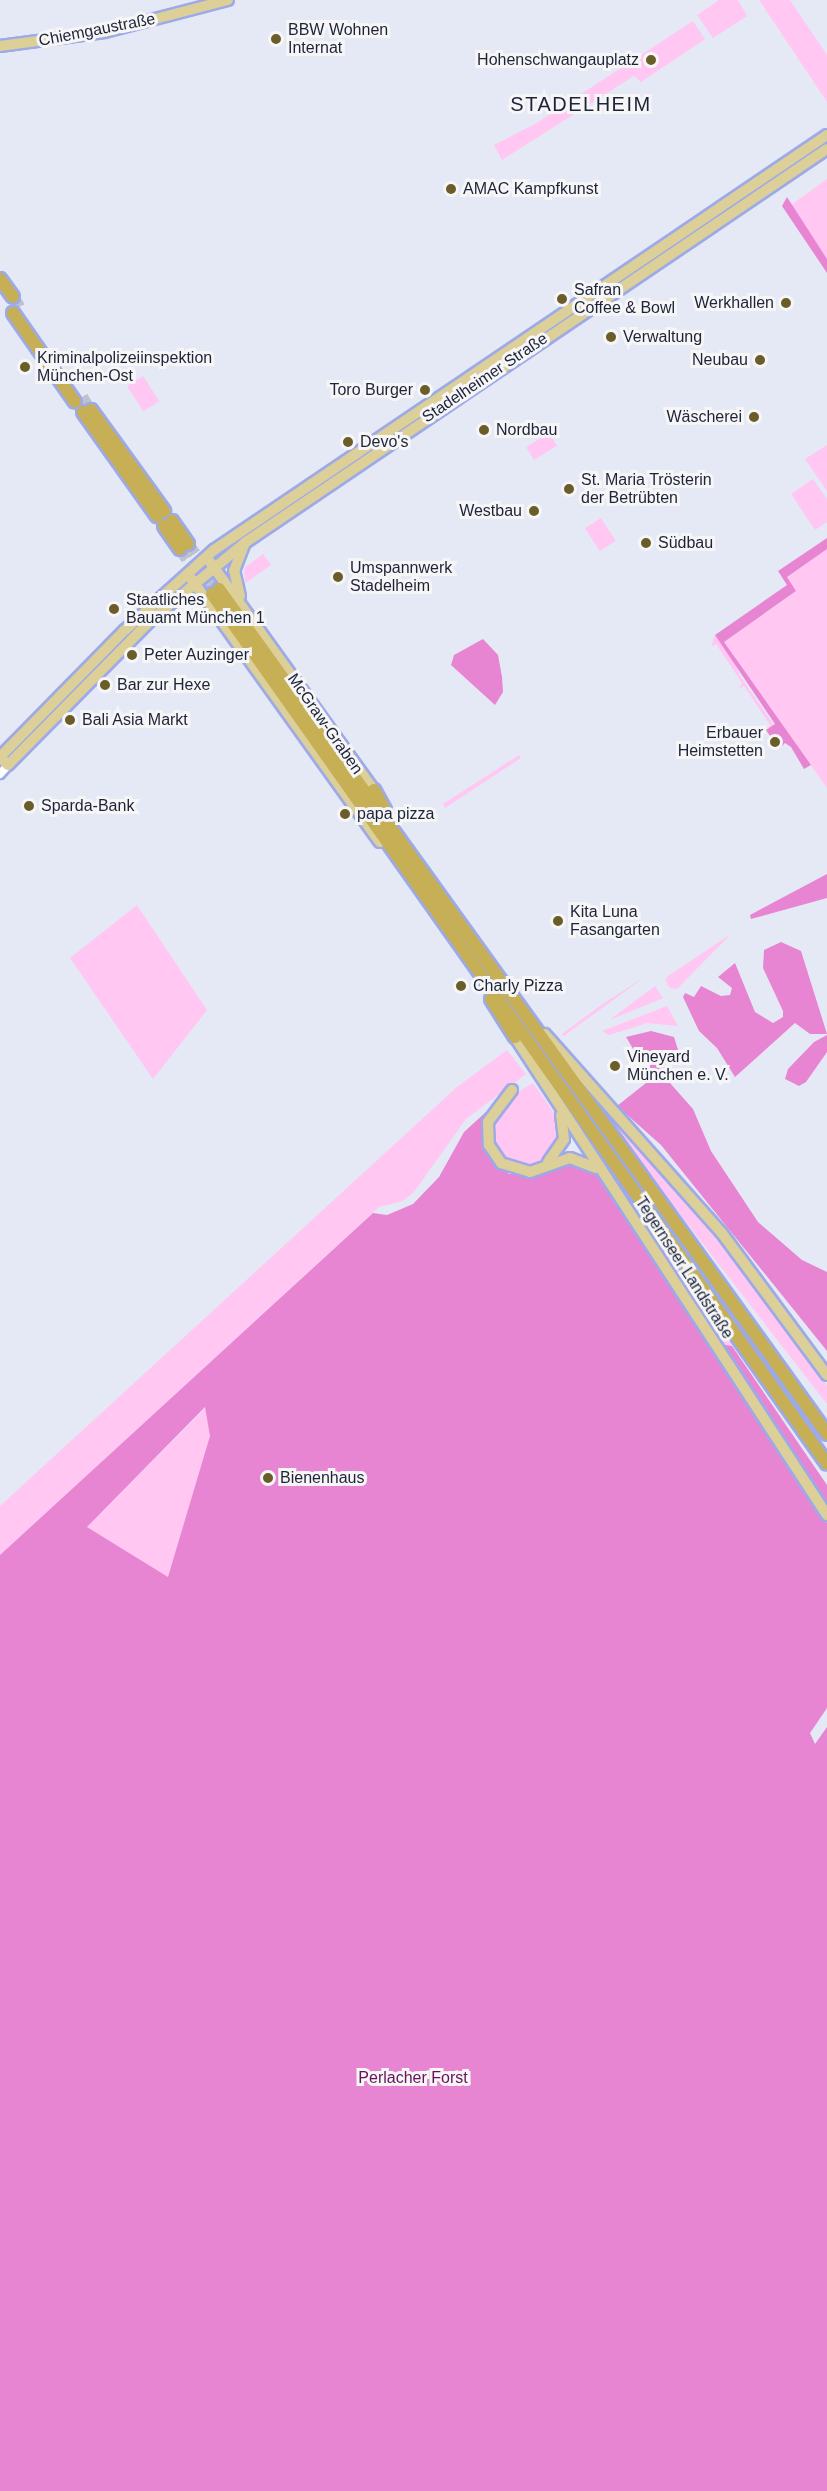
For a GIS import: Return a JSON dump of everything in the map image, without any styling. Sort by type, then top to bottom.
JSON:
[{"type":"highway","points":[[0,279],[10,303],[184,547]]},
{"type":"highway","name":"McGraw-Graben","points":[[407,850],[216,591],[409,876]]},
{"type":"highway","points":[[374,790],[407,850],[509,1002],[827,1464]]},
{"type":"highway","points":[[382,844],[409,876],[470,962],[515,1037]]},
{"type":"highway","points":[[470,962],[509,1002],[545,1034]]},
{"type":"highway","points":[[509,1002],[827,1434]]},
{"type":"main road","name":"Chiemgaustraße","points":[[0,46],[105,32],[228,0]]},
{"type":"main road","name":"Stadelheimer Straße","points":[[3,760],[213,566],[777,175],[827,135]]},
{"type":"main road","name":"Stadelheimer Straße","points":[[3,760],[187,572],[206,556],[302,487],[777,175],[827,148]]},
{"type":"main road","points":[[246,542],[234,577],[254,623]]},
{"type":"main road","points":[[206,556],[374,790]]},
{"type":"main road","points":[[187,572],[382,844]]},
{"type":"main road","points":[[545,1034],[735,1249],[827,1375]]},
{"type":"main road","name":"Tegernseer Landstraße","points":[[515,1037],[827,1515]]},
{"type":"main road","points":[[512,1090],[491,1113],[489,1145],[508,1168],[538,1170],[570,1158],[600,1170]]},
{"type":"main road","points":[[538,1170],[561,1147],[559,1107]]},
{"type":"street","points":[[0,774],[3,760]]},
{"type":"shaded area","points":[[719,0],[738,0],[747,16],[713,38],[697,15]]},
{"type":"shaded area","points":[[759,0],[790,0],[827,55],[827,102]]},
{"type":"shaded area","points":[[693,21],[705,39],[641,82],[634,76],[502,160],[494,145],[535,124]]},
{"type":"shaded area","points":[[827,179],[827,259],[791,205]]},
{"type":"shaded area","points":[[143,376],[159,401],[143,412],[127,386]]},
{"type":"shaded area","points":[[549,433],[557,446],[534,460],[526,447]]},
{"type":"shaded area","points":[[827,445],[827,491],[805,459]]},
{"type":"shaded area","points":[[813,479],[827,499],[827,522],[815,530],[791,494]]},
{"type":"shaded area","points":[[601,518],[616,541],[600,551],[585,528]]},
{"type":"shaded area","points":[[827,549],[827,788],[724,642],[795,592],[787,577]]},
{"type":"shaded area","points":[[263,554],[271,565],[245,583],[244,568]]},
{"type":"shaded area","points":[[715,635],[731,654],[740,676],[774,725],[766,730],[770,725],[744,686],[739,689],[742,683],[716,644],[711,647]]},
{"type":"shaded area","points":[[519,755],[521,758],[445,808],[443,804]]},
{"type":"shaded area","points":[[137,905],[207,1010],[153,1079],[70,958]]},
{"type":"shaded area","points":[[731,934],[677,989],[670,988],[665,980],[668,976]]},
{"type":"shaded area","points":[[646,976],[564,1036],[562,1034],[601,1005]]},
{"type":"shaded area","points":[[655,986],[663,998],[612,1019],[612,1018]]},
{"type":"shaded area","points":[[667,1006],[678,1026],[647,1023],[609,1035],[602,1031]]},
{"type":"shaded area","points":[[541,1035],[766,1297],[827,1385],[827,1404]]},
{"type":"shaded area","points":[[507,1050],[526,1074],[466,1119],[414,1192],[403,1201],[379,1207],[0,1555],[0,1506],[457,1087]]},
{"type":"shaded area","points":[[544,1071],[565,1106],[732,1346],[719,1344],[541,1073]]},
{"type":"shaded area","points":[[533,1083],[557,1117],[558,1141],[539,1164],[512,1165],[497,1153],[491,1131],[510,1097]]},
{"type":"shaded area","points":[[206,1407],[211,1436],[169,1578],[87,1527]]},
{"type":"green space","points":[[787,197],[827,259],[827,273],[782,206]]},
{"type":"green space","points":[[827,538],[827,549],[787,577],[796,591],[724,642],[811,765],[804,769],[791,747],[785,743],[779,749],[766,730],[775,724],[715,635],[787,585],[778,571]]},
{"type":"green space","points":[[483,639],[498,655],[502,677],[503,692],[495,705],[451,665],[454,655]]},
{"type":"green space","points":[[827,874],[827,898],[751,919],[750,915]]},
{"type":"green space","points":[[781,942],[801,951],[827,1034],[810,1034],[795,1023],[735,1077],[717,1048],[699,1031],[683,997],[685,993],[694,997],[701,986],[721,996],[730,995],[732,988],[718,977],[735,963],[755,1012],[773,1023],[783,1017],[783,1011],[763,968],[764,950]]},
{"type":"green space","points":[[651,1031],[674,1037],[679,1053],[667,1061],[662,1074],[693,1109],[711,1151],[758,1222],[802,1260],[827,1272],[827,1351],[661,1145],[617,1106],[651,1079],[626,1037]]},
{"type":"green space","points":[[827,1035],[827,1052],[806,1082],[799,1086],[785,1079],[788,1069],[814,1042]]},
{"type":"green space","name":"Perlacher Forst","points":[[487,1111],[482,1134],[486,1151],[509,1174],[539,1174],[573,1162],[597,1175],[827,1523],[827,1708],[810,1733],[815,1744],[827,1727],[827,2491],[0,2491],[0,1555],[373,1213],[387,1215],[413,1204],[439,1177],[464,1132]],"holes":[[[205,1407],[210,1436],[168,1577],[87,1527]]]},
{"type":"green space","points":[[719,1344],[732,1346],[827,1485],[827,1505]]},
{"type":"tunnel","points":[[13,297],[20,308]]},
{"type":"tunnel","points":[[82,397],[89,408]]},
{"type":"tunnel","points":[[188,544],[219,589]]},
{"type":"tunnel","points":[[180,549],[212,594]]},
{"type":"place","name":"BBW Wohnen Internat","points":[[276,39]]},
{"type":"place","name":"Hohenschwangauplatz","points":[[651,60]]},
{"type":"place","name":"AMAC Kampfkunst","points":[[451,189]]},
{"type":"place","name":"Safran Coffee & Bowl","points":[[562,299]]},
{"type":"place","name":"Werkhallen","points":[[786,303]]},
{"type":"place","name":"Verwaltung","points":[[611,337]]},
{"type":"place","name":"Neubau","points":[[760,360]]},
{"type":"place","name":"Kriminalpolizeiinspektion München-Ost","points":[[25,367]]},
{"type":"place","name":"Toro Burger","points":[[425,390]]},
{"type":"place","name":"Wäscherei","points":[[754,417]]},
{"type":"place","name":"Nordbau","points":[[484,430]]},
{"type":"place","name":"Devo's","points":[[348,442]]},
{"type":"place","name":"St. Maria Trösterin der Betrübten","points":[[569,489]]},
{"type":"place","name":"Westbau","points":[[534,511]]},
{"type":"place","name":"Südbau","points":[[646,543]]},
{"type":"place","name":"Umspannwerk Stadelheim","points":[[338,577]]},
{"type":"place","name":"Staatliches Bauamt München 1","points":[[114,609]]},
{"type":"place","name":"Peter Auzinger","points":[[132,655]]},
{"type":"place","name":"Bar zur Hexe","points":[[105,685]]},
{"type":"place","name":"Bali Asia Markt","points":[[70,720]]},
{"type":"place","name":"Erbauer Heimstetten","points":[[775,742]]},
{"type":"place","name":"Sparda-Bank","points":[[29,806]]},
{"type":"place","name":"papa pizza","points":[[345,814]]},
{"type":"place","name":"Kita Luna Fasangarten","points":[[558,921]]},
{"type":"place","name":"Charly Pizza","points":[[461,986]]},
{"type":"place","name":"Vineyard München e. V.","points":[[615,1066]]},
{"type":"place","name":"Bienenhaus","points":[[268,1478]]},
{"type":"district","name":"STADELHEIM","points":[[581,104]]}]
